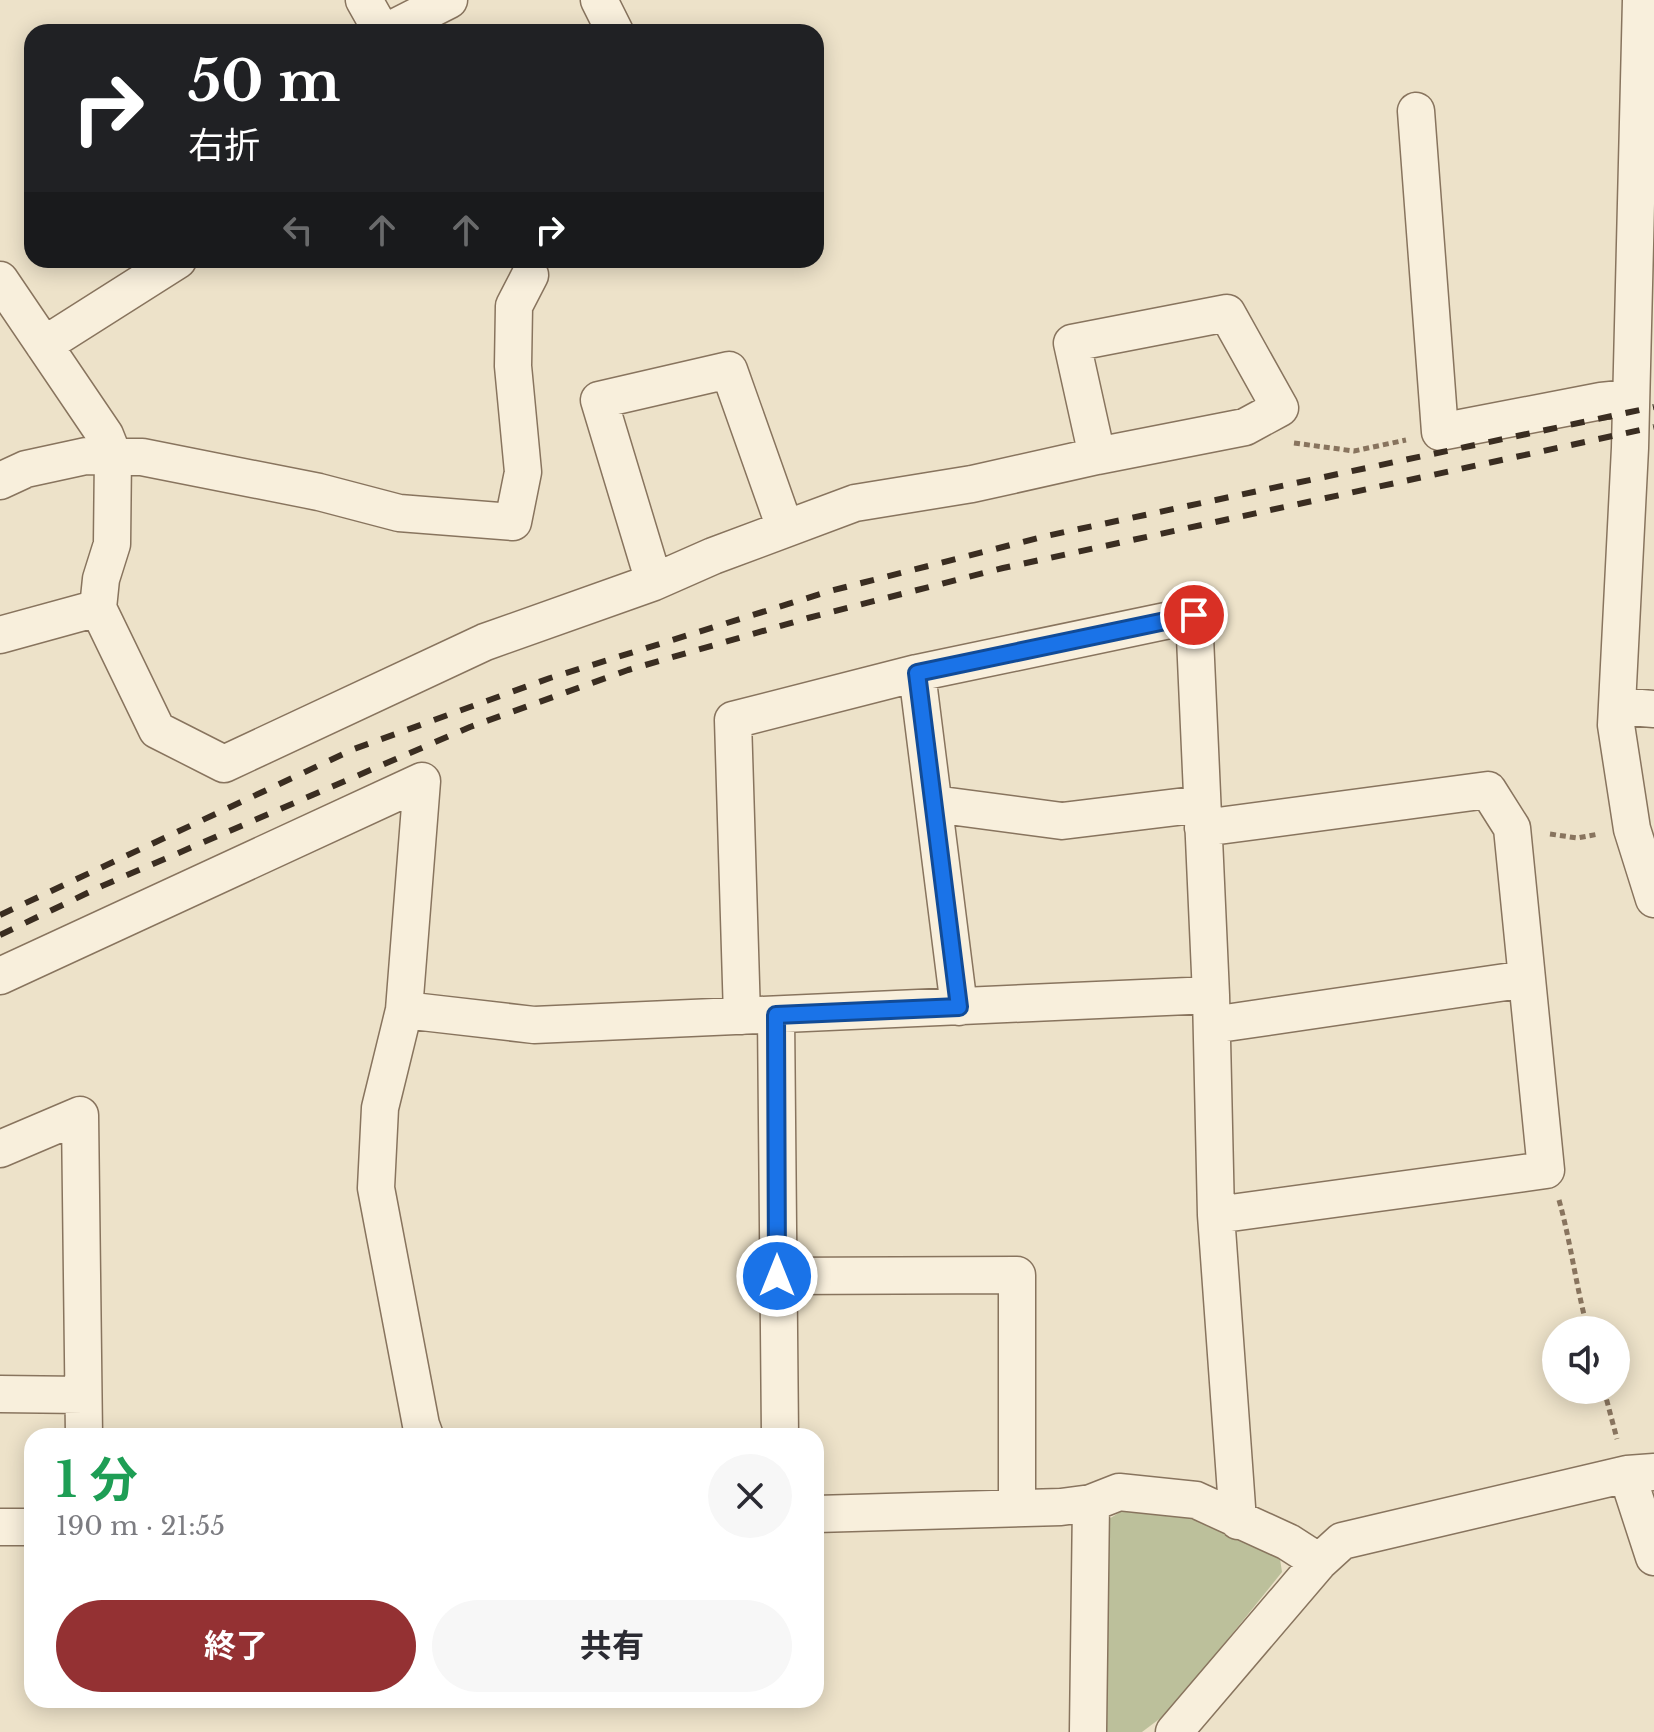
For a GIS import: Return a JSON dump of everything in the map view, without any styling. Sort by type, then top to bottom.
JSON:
[{"type":"street","points":[[364,0],[379,24]]},
{"type":"street","points":[[400,24],[449,0]]},
{"type":"street","points":[[599,0],[611,24]]},
{"type":"street","points":[[1641,0],[1643,275],[1630,398],[1642,449],[1616,725],[1632,829],[1654,899]]},
{"type":"street","points":[[1416,111],[1440,432],[1630,398]]},
{"type":"street","points":[[44,345],[159,268]]},
{"type":"street","points":[[0,481],[26,469],[86,456],[142,457],[289,486],[399,513],[513,522],[523,472],[513,366],[514,306],[530,275]]},
{"type":"street","points":[[0,280],[105,435],[113,455],[112,544],[101,579],[98,608],[157,730],[224,764],[485,642],[654,582],[855,503],[972,484],[1245,427],[1280,408],[1227,313],[1072,343],[1097,456]]},
{"type":"street","points":[[654,582],[599,400],[729,370],[785,528]]},
{"type":"street","points":[[0,635],[98,608]]},
{"type":"street","points":[[780,1428],[777,1276],[759,1016],[733,720],[917,673],[1194,615],[1211,1010],[1216,1215],[1238,1521]]},
{"type":"street","points":[[917,673],[959,1007]]},
{"type":"street","points":[[1617,706],[1654,709]]},
{"type":"street","points":[[0,976],[422,781],[404,1010],[380,1108],[376,1188],[422,1428]]},
{"type":"street","points":[[934,804],[1062,821],[1203,816],[1488,790],[1512,828],[1546,1170],[1216,1215]]},
{"type":"street","points":[[404,1010],[534,1025],[959,1007],[1211,1010],[1526,979]]},
{"type":"street","points":[[0,1149],[80,1115],[84,1428]]},
{"type":"street","points":[[777,1276],[1017,1275],[1017,1508]]},
{"type":"street","points":[[0,1394],[83,1395]]},
{"type":"street","points":[[1174,1732],[1319,1562],[1342,1541],[1640,1473],[1654,1557]]},
{"type":"street","points":[[824,1514],[1091,1503],[1119,1492],[1196,1500],[1288,1542],[1319,1562]]},
{"type":"street","points":[[1088,1732],[1091,1503]]},
{"type":"street","points":[[0,1527],[24,1527]]},
{"type":"path","points":[[1236,428],[1249,437],[1354,451],[1440,432]]},
{"type":"path","points":[[1512,828],[1577,838],[1632,829]]},
{"type":"path","points":[[1546,1170],[1554,1184],[1571,1240],[1584,1316]]},
{"type":"path","points":[[1610,1404],[1640,1473]]},
{"type":"green space","points":[[1130,1506],[1191,1511],[1280,1559],[1282,1572],[1170,1711],[1142,1732],[1097,1732],[1099,1525]]},
{"type":"railway","points":[[0,915],[354,749],[550,678],[830,591],[1046,536],[1654,407]]},
{"type":"railway","points":[[0,935],[102,886],[470,727],[628,670],[808,618],[1003,568],[1654,427]]},
{"type":"route","points":[[777,1276],[776,1015],[959,1007],[917,673],[1194,615]]}]
